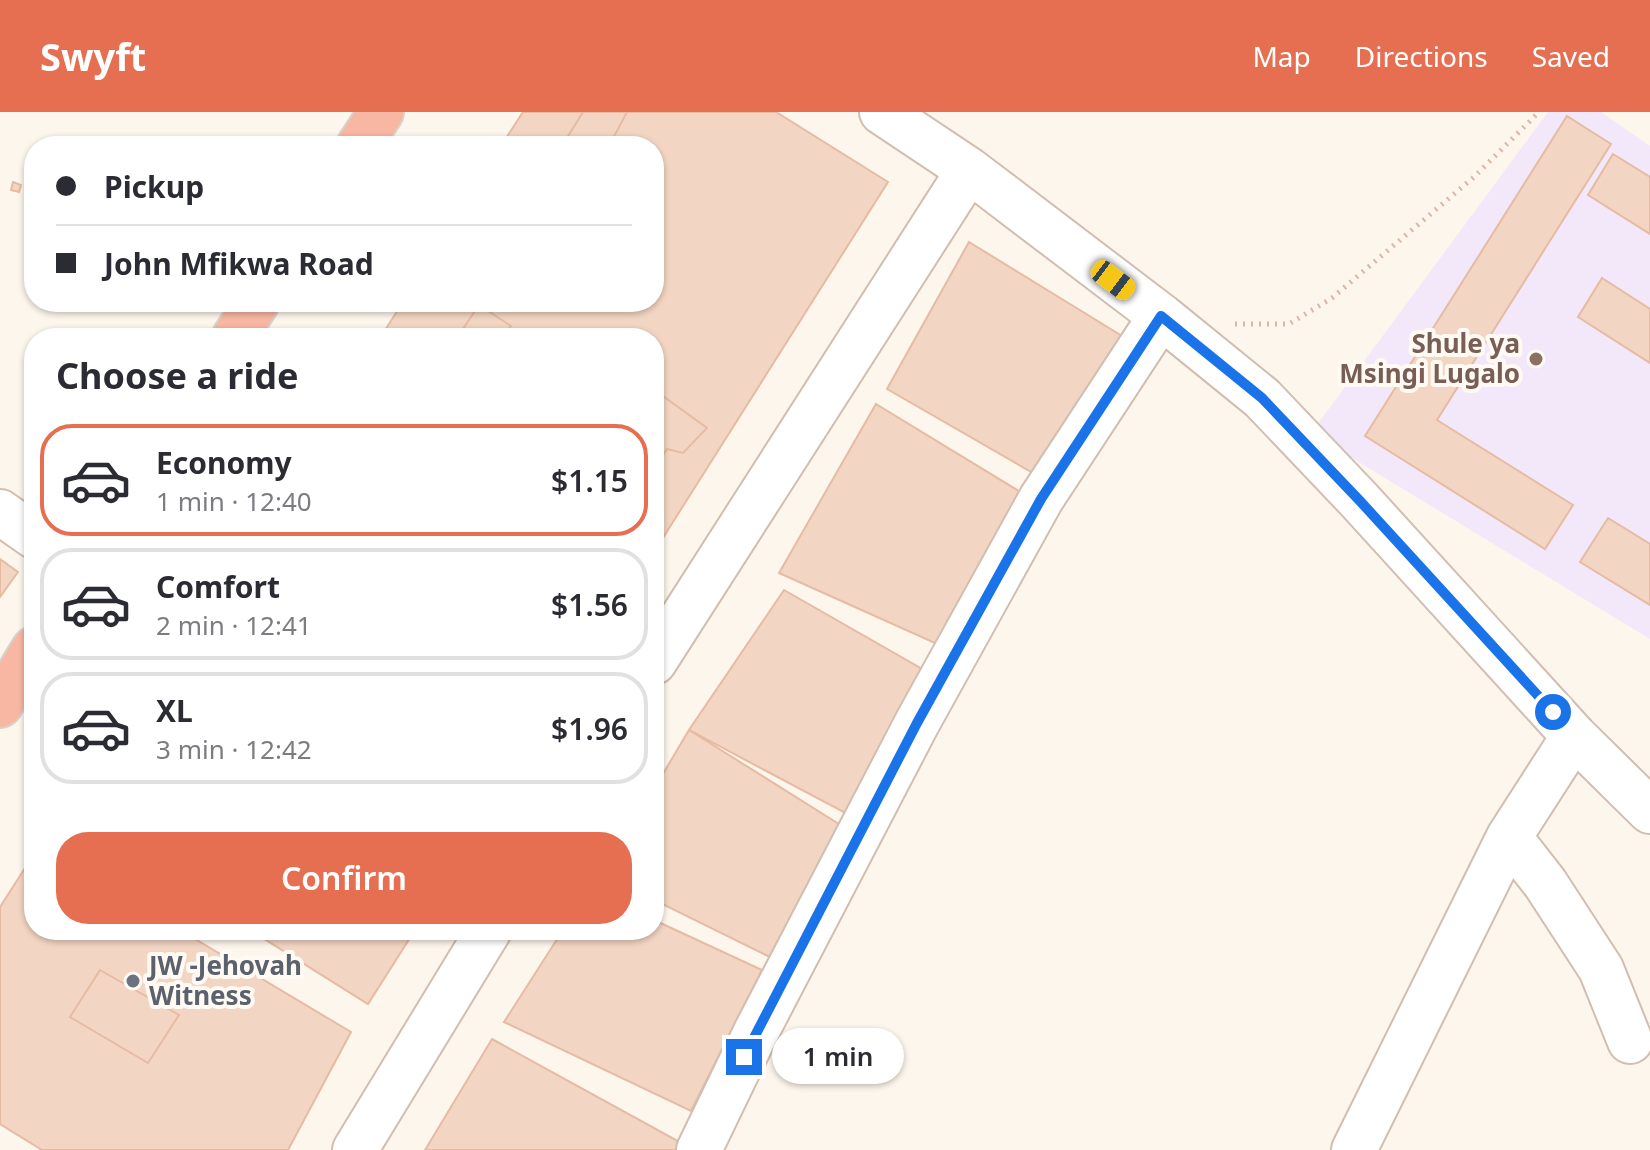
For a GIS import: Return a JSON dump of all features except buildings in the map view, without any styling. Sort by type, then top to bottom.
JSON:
[{"type":"highway","points":[[365,136],[381,112]]},
{"type":"highway","points":[[0,705],[24,665]]},
{"type":"street","points":[[882,112],[969,170],[1262,398],[1371,512],[1574,736],[1650,811]]},
{"type":"street","points":[[664,646],[969,170]]},
{"type":"street","points":[[699,1150],[762,1020],[917,723],[1034,512],[1173,326]]},
{"type":"street","points":[[0,512],[24,529]]},
{"type":"street","points":[[1354,1150],[1509,837],[1574,736]]},
{"type":"street","points":[[1509,837],[1545,883],[1601,969],[1630,1041]]},
{"type":"street","points":[[355,1150],[483,940]]},
{"type":"path","points":[[1173,326],[1289,324],[1311,312],[1332,298],[1474,177],[1539,112]]},
{"type":"shaded area","points":[[1548,112],[1601,112],[1650,146],[1650,639],[1311,433]]},
{"type":"place","name":"Shule ya Msingi Lugalo","points":[[1536,359]]},
{"type":"place","name":"JW -Jehovah Witness","points":[[133,981]]},
{"type":"route","points":[[744,1057],[917,723],[1041,499],[1161,316],[1262,398],[1553,712]]}]
